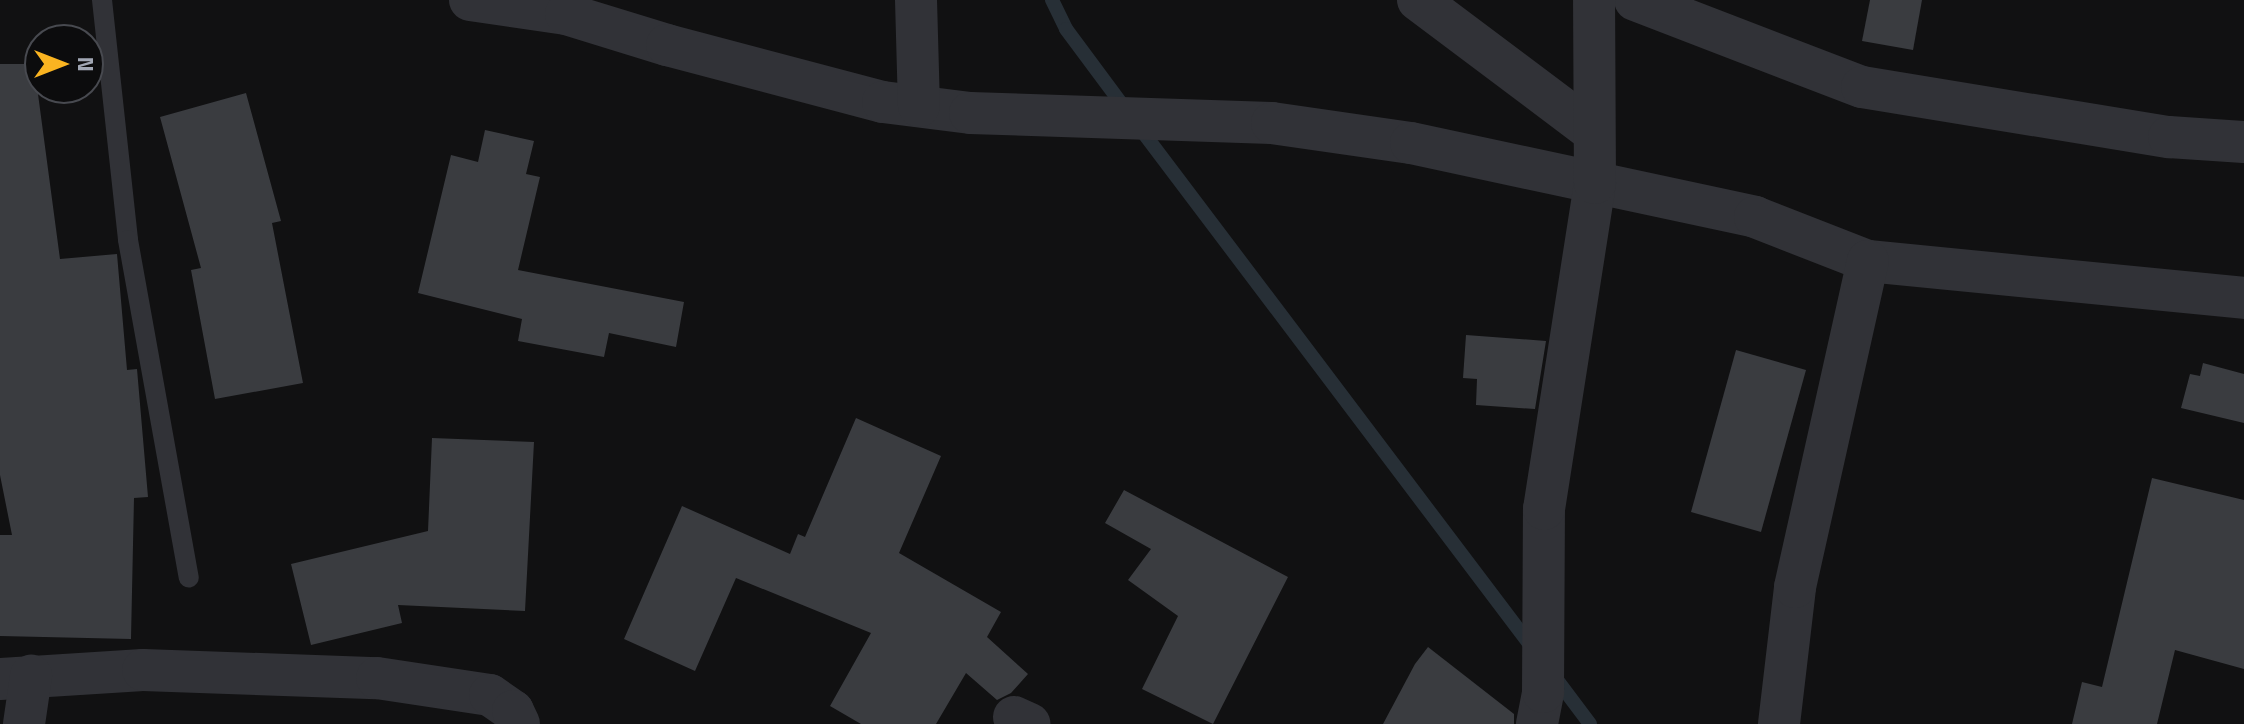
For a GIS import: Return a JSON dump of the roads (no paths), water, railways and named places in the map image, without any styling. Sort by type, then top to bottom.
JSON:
[{"type":"street","points":[[470,0],[567,7],[775,73],[883,102],[970,113],[1272,123],[1411,143],[1755,217],[1868,261],[2244,298]]},
{"type":"street","points":[[916,0],[919,106]]},
{"type":"street","points":[[1418,0],[1594,132]]},
{"type":"street","points":[[1540,708],[1544,509],[1595,183],[1594,0]]},
{"type":"street","points":[[1635,0],[1862,87],[2169,137],[2244,142]]},
{"type":"street","points":[[1779,724],[1795,587],[1868,261]]},
{"type":"street","points":[[24,724],[15,678],[143,670],[377,678],[490,695],[513,711],[519,724]]},
{"type":"lane","points":[[102,0],[128,240],[189,578]]},
{"type":"waterway","points":[[1052,0],[1066,29],[1127,111]]},
{"type":"waterway","points":[[1139,127],[1534,650]]},
{"type":"waterway","points":[[1554,676],[1590,724]]}]
